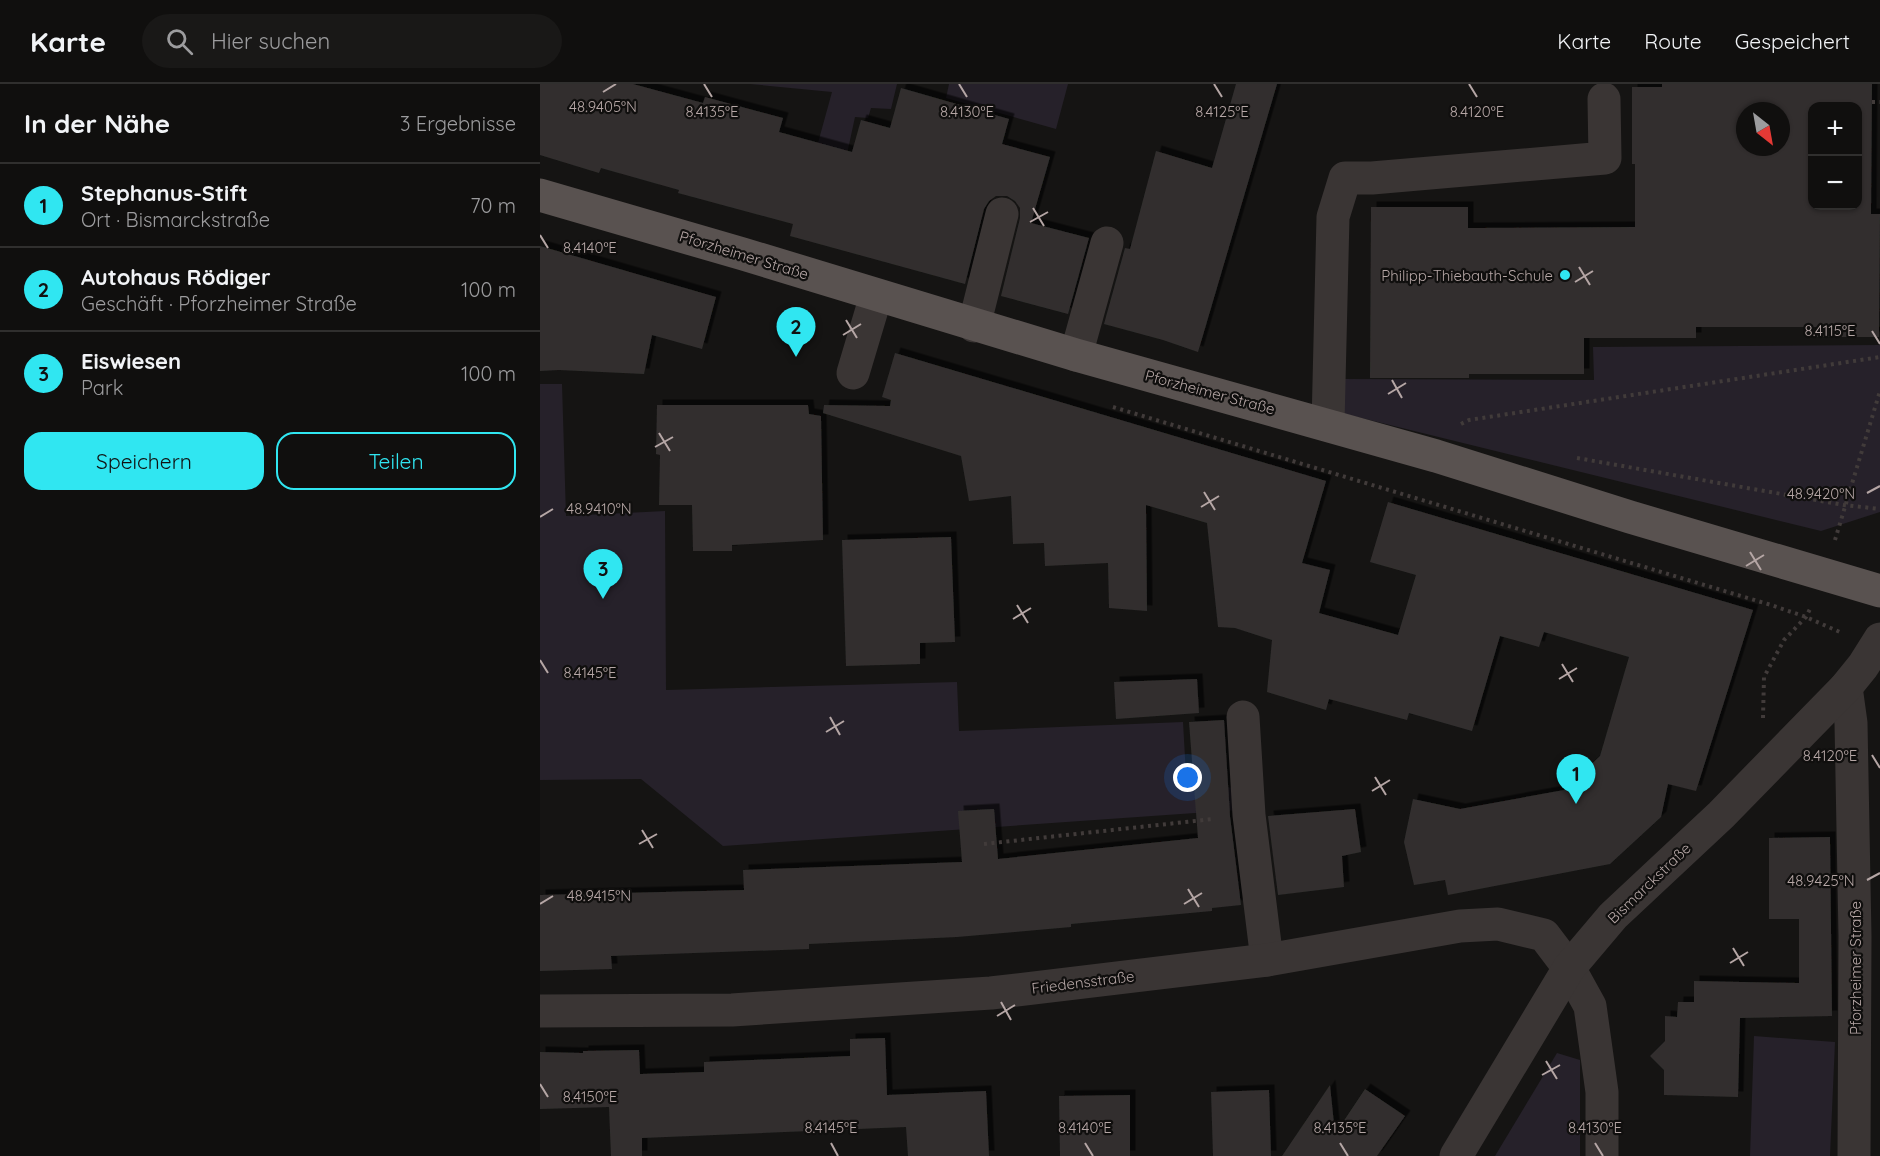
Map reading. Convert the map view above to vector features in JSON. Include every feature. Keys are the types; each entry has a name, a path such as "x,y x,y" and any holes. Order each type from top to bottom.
{"main road":[{"name":"Pforzheimer Straße","path":"540,195 743,254 1076,356 1328,424 1880,591"}],"street":[{"path":"1328,424 1333,217 1346,178 1372,178 1605,158 1604,99"},
{"path":"974,326 1002,214"},
{"path":"1076,356 1107,243"},
{"path":"853,373 876,296"},
{"name":"Bismarckstraße","path":"1456,1156 1569,968 1613,916 1721,815 1846,687 1880,639"},
{"name":"Pforzheimer Straße","path":"1846,687 1851,723 1868,936 1867,996 1855,1105 1854,1156"},
{"path":"1243,717 1249,815 1267,960"},
{"name":"Friedensstraße","path":"540,1011 732,1010 991,993 1267,960 1460,926 1498,924 1544,935 1569,968 1590,1006 1602,1092 1602,1156"}],"path":[{"path":"1872,102 1880,102"},
{"path":"1436,456 1440,435 1469,420 1880,357"},
{"path":"1844,505 1880,391"},
{"path":"1102,404 1806,617 1784,640 1764,677 1762,723"},
{"path":"984,844 1249,815"}],"shaded area":[{"path":"750,84 897,84 891,109 871,108 868,118 855,117 844,168 813,161 832,92"},
{"path":"949,84 1068,84 1056,129 946,98"},
{"path":"1880,345 1880,512 1821,531 1337,412 1340,379 1594,380 1593,347"},
{"path":"540,384 562,384 566,516 665,511 666,690 957,682 959,731 1183,722 1187,792 1235,787 1238,810 723,846 641,779 540,780"},
{"path":"1754,1036 1835,1042 1830,1156 1750,1156"},
{"path":"1557,1053 1580,1060 1580,1156 1495,1156"}],"building":[{"path":"540,84 633,84 703,103 705,97 783,118 779,132 852,152 861,120 890,128 901,88 1009,119 1002,144 1050,157 1031,223 1089,238 1068,314 1001,296 1020,218 1020,208 1007,196 996,196 984,209 965,284 790,236 793,224 678,193 679,190 601,168 599,173 540,155"},
{"path":"1236,84 1277,84 1198,352 1104,324 1125,248 1130,249 1156,151 1212,168"},
{"path":"1662,84 1872,84 1871,214 1880,214 1879,337 1817,337 1817,327 1696,327 1696,338 1584,338 1584,374 1469,374 1469,378 1370,378 1371,207 1468,207 1468,228 1635,227 1632,87 1662,87"},
{"path":"540,246 716,297 702,349 652,335 644,374 540,371"},
{"path":"895,353 1326,481 1302,563 1330,570 1319,613 1398,635 1416,575 1370,562 1388,502 1753,610 1696,791 1668,784 1661,817 1610,864 1448,895 1445,880 1414,885 1404,842 1413,799 1460,809 1564,790 1600,756 1629,657 1544,632 1539,647 1500,636 1472,731 1409,713 1407,720 1329,699 1326,710 1267,692 1272,640 1235,628 1218,627 1207,523 1146,505 1147,611 1109,608 1108,563 1045,566 1044,543 1013,544 1011,496 969,501 961,456 823,413 824,405 890,406 891,400 882,397"},
{"path":"657,405 808,405 809,414 821,416 823,540 732,545 732,551 693,551 692,505 659,505 660,455 656,454"},
{"path":"951,537 955,642 920,643 920,664 846,666 842,540"},
{"path":"1197,679 1199,713 1116,719 1114,682"},
{"path":"1224,720 1230,816 1241,905 1212,908 1212,911 1071,924 1071,927 957,937 809,944 809,949 611,956 612,969 540,971 540,895 744,890 743,870 962,862 958,811 994,809 998,859 1198,838 1189,722"},
{"path":"1355,809 1361,852 1342,856 1344,887 1278,895 1268,816"},
{"path":"1830,837 1832,1016 1740,1018 1738,1097 1664,1095 1664,1070 1650,1056 1665,1041 1665,1016 1677,1017 1678,1002 1694,1002 1694,981 1799,983 1799,919 1769,919 1769,838"},
{"path":"885,1038 887,1095 986,1091 989,1156 908,1156 906,1127 642,1138 642,1156 611,1156 609,1107 540,1109 540,1052 583,1053 583,1051 639,1050 640,1074 704,1072 704,1062 850,1056 850,1039"},
{"path":"1330,1085 1335,1134 1365,1089 1405,1116 1377,1156 1282,1156"},
{"path":"1269,1090 1271,1156 1213,1156 1211,1092"},
{"path":"1130,1095 1130,1156 1060,1156 1059,1096"}],"place":[{"name":"Philipp-Thiebauth-Schule","path":"1565,275"},
{"name":"Autohaus Rödiger","path":"796,357"},
{"name":"Eiswiesen","path":"603,599"},
{"name":"Stephanus-Stift","path":"1576,804"}]}
